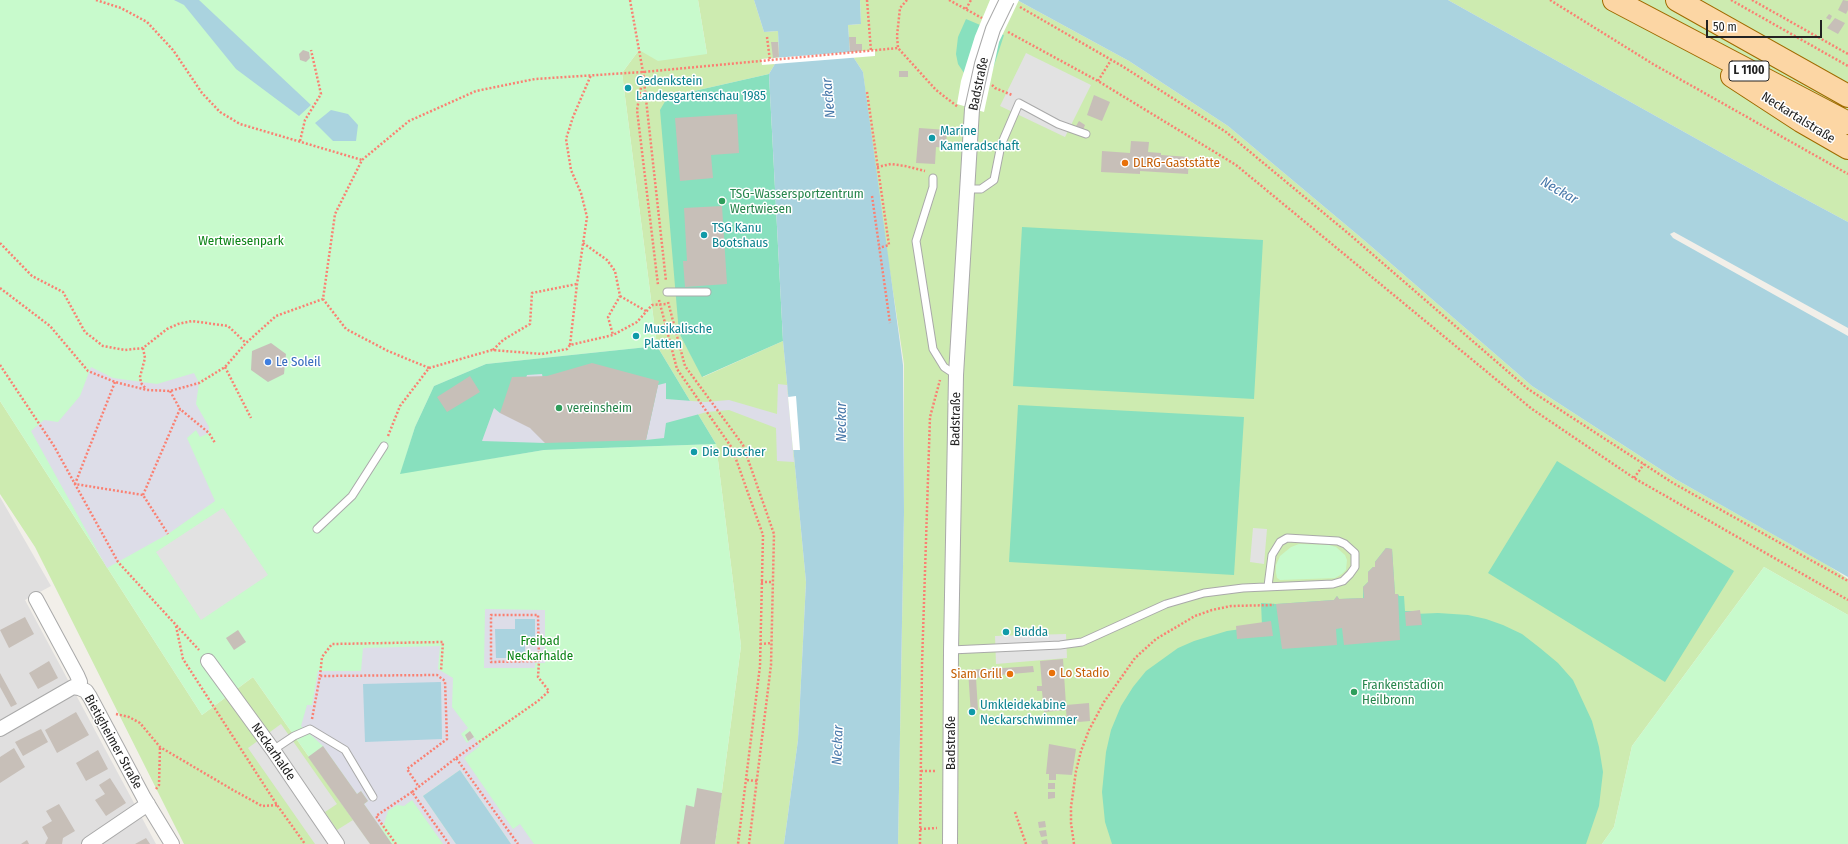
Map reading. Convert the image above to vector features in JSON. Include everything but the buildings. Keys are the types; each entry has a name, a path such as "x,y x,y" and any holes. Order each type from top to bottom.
{"main road":[{"name":"Neckartalstraße","path":"1614,0 1848,123"},
{"name":"L 1100","path":"1677,0 1848,96"},
{"name":"Neckartalstraße","path":"1650,20 1801,121 1848,148"}],"street":[{"name":"Badstraße","path":"950,844 951,650 956,375 969,189 972,109 976,87 993,29 1011,2"},
{"name":"Bietigheimer Straße","path":"36,599 77,675 80,682 79,688 86,691 146,801 172,844"},
{"name":"Neckarhalde","path":"208,661 273,750 337,844"},
{"path":"0,729 73,687 79,688"},
{"path":"90,844 146,801"}],"lane":[{"path":"969,189 981,189 994,180 1001,145 1019,103 1058,124 1086,134"},
{"path":"933,178 933,187 916,241 933,349 944,367 956,375"},
{"path":"667,292 707,292"},
{"path":"317,529 352,496 384,446"},
{"path":"951,650 1060,645 1082,642 1139,615 1187,597 1243,588 1333,584 1343,581 1355,567 1355,553 1345,544 1338,541 1287,538 1280,542 1272,556 1268,586"},
{"path":"273,750 294,736 310,729 345,750 373,797"}],"path":[{"path":"96,0 121,8 147,22 173,50 202,92 220,112 240,124 362,160"},
{"path":"630,0 643,72 668,303 685,366 743,445 774,534 771,665 749,844"},
{"path":"867,0 871,52"},
{"path":"907,0 900,8 897,36 898,48 936,90 957,106 957,114"},
{"path":"949,0 986,19"},
{"path":"966,9 971,0"},
{"path":"1550,0 1653,64 1848,174"},
{"path":"1731,0 1848,66"},
{"path":"1752,0 1848,54"},
{"path":"1011,2 1111,60 1226,132 1349,234 1528,389 1674,483 1848,581"},
{"path":"1005,30 1098,81 1236,165 1532,409 1634,478 1848,600"},
{"path":"767,37 770,61"},
{"path":"429,368 388,351 346,329 323,299 335,214 362,160 409,121 476,91 535,79 643,72 871,52 898,48"},
{"path":"300,141 305,120 321,94 310,50"},
{"path":"1098,81 1111,60"},
{"path":"643,72 637,110 658,289"},
{"path":"570,345 587,218 581,193 570,170 566,139 573,117 591,75"},
{"path":"867,92 889,245 879,248"},
{"path":"877,167 891,164 905,166 923,170 933,178"},
{"path":"872,196 890,323"},
{"path":"0,243 32,276 64,292 85,332 103,346 124,350 143,348 167,330 178,324 192,321 228,326 246,343"},
{"path":"584,243 607,260 615,271 620,296 608,317 613,335"},
{"path":"492,350 503,340 530,324 532,293 577,284"},
{"path":"0,288 50,326 88,371 115,382 146,390 170,392 199,383 225,367 246,343 276,316 323,299"},
{"path":"620,296 646,312"},
{"path":"659,297 677,369 732,448 763,535 760,666 738,844"},
{"path":"384,446 400,406 429,368 492,350 542,354 567,349 570,345 613,335 638,322 652,305 668,303"},
{"path":"143,348 145,358 140,377 146,390"},
{"path":"0,365 54,446 118,562 208,661"},
{"path":"225,367 251,418"},
{"path":"920,844 922,664 930,417 944,367"},
{"path":"75,484 115,382"},
{"path":"170,392 180,409 209,433 215,443"},
{"path":"143,495 180,409"},
{"path":"1634,478 1644,464"},
{"path":"75,484 143,495 168,534"},
{"path":"761,582 773,582"},
{"path":"1074,844 1071,823 1071,807 1076,771 1081,751 1089,730 1104,702 1135,658 1156,639 1195,616 1212,610 1231,606 1274,605"},
{"path":"396,844 376,816 412,792 456,758 549,692 538,677 539,661 538,615 490,615 491,662 539,661"},
{"path":"175,625 183,659 277,805 306,844"},
{"path":"310,729 322,657 332,644 443,642 441,671"},
{"path":"760,644 772,643"},
{"path":"320,676 437,675 445,681 447,739 407,769 418,787"},
{"path":"100,715 114,714 129,717 140,723 160,747 262,806 277,805"},
{"path":"146,801 159,785 160,747"},
{"path":"456,758 518,844"},
{"path":"747,780 757,781"},
{"path":"412,792 449,844"},
{"path":"1016,812 1026,844"}],"shaded area":[{"path":"1026,53 1091,85 1065,137 1000,106"},
{"path":"91,367 113,378 157,384 194,373 199,383 196,404 209,427 209,433 200,437 196,430 187,438 215,501 168,534 107,568 31,431 44,420 58,422 80,396"},
{"path":"542,374 545,390 545,443 482,441 494,408 500,413 516,413 527,375"},
{"path":"666,383 666,399 705,402 729,400 777,414 778,384 787,385 794,462 777,461 776,428 729,410 707,412 666,423 664,438 646,440 658,385"},
{"path":"0,497 51,586 25,600 156,844 0,844"},
{"path":"223,508 268,575 201,620 156,552"},
{"path":"1253,528 1267,529 1264,564 1250,562"},
{"path":"485,609 545,610 545,663 535,663 535,668 484,668","holes":["495,629 515,629 535,639 525,639"]},
{"path":"1066,634 1067,658 996,664 995,636"},
{"path":"440,646 438,669 453,678 452,707 468,728 461,734 467,743 474,737 480,746 464,758 513,829 520,824 534,844 511,844 460,770 423,796 456,844 443,844 412,800 404,806 397,805 388,811 384,824 380,827 364,804 368,801 361,791 357,794 323,746 301,726 307,705 312,705 318,671 361,671 363,648"},
{"path":"281,724 337,804 325,812 337,830 353,820 370,844 315,844 248,748"}],"green space":[{"name":"Wertwiesenpark","path":"0,0 698,0 707,54 658,61 639,50 622,73 657,346 486,364 434,386 415,427 401,473 544,450 716,444 741,646 715,844 370,844 253,677 202,715 0,401"},
{"path":"698,0 754,0 764,32 778,31 779,57 769,74 681,94 679,333 703,377 783,341 806,582 798,740 784,844 715,844 741,646 716,444 657,346 622,73 639,50 707,54"},
{"path":"860,0 1017,0 1129,61 1228,126 1365,241 1532,386 1677,480 1829,566 1848,579 1848,615 1764,567 1632,746 1614,827 1602,844 898,844 904,512 904,364 878,193 863,72 850,52 848,25 861,24"},
{"path":"1448,0 1848,0 1848,222 1781,186"},
{"path":"966,19 1004,35 988,84 964,73 958,64 956,54 958,37"},
{"name":"TSG-Wassersportzentrum Wertwiesen","path":"769,74 783,341 702,377 679,333 660,110 667,98"},
{"path":"1022,227 1263,240 1254,399 1013,386"},
{"name":"vereinsheim","path":"657,346 716,444 544,450 400,474 415,427 434,386 486,364"},
{"path":"0,401 202,715 253,677 370,844 184,844 35,547 0,494"},
{"path":"1018,405 1244,417 1234,575 1009,562"},
{"path":"1557,461 1734,571 1665,682 1488,573"},
{"path":"1299,544 1329,545 1336,547 1345,555 1347,560 1346,570 1335,578 1280,580 1277,578 1276,565 1280,556 1291,547"},
{"name":"Frankenstadion Heilbronn","path":"1386,548 1392,549 1395,594 1404,596 1405,611 1414,611 1414,614 1438,613 1468,615 1503,625 1522,634 1540,648 1558,663 1573,680 1592,721 1599,747 1603,772 1599,806 1586,844 1112,844 1105,822 1102,792 1106,752 1111,730 1121,706 1133,687 1146,671 1178,648 1194,641 1227,631 1262,626 1261,603 1276,604 1334,600 1337,596 1339,599 1363,598 1363,587 1368,582 1368,572 1375,567 1375,562"},
{"path":"1764,567 1848,615 1848,844 1602,844 1614,827 1632,746"}],"water":[{"path":"174,0 199,0 311,105 299,116 236,69 184,5"},
{"name":"Neckar","path":"754,0 860,0 861,24 848,25 850,52 863,72 903,365 904,512 898,844 784,844 798,740 806,582 783,341 769,74 779,57 778,31 764,32"},
{"name":"Neckar","path":"1017,0 1448,0 1848,222 1848,328 1674,232 1670,234 1673,238 1848,336 1848,577 1677,480 1532,386 1365,241 1228,126 1129,61"},
{"path":"331,110 348,114 358,125 356,141 333,141 315,123"},
{"path":"515,619 535,619 535,639 525,639 525,658 496,658 495,629 515,629"},
{"path":"441,682 442,739 365,742 363,684"},
{"path":"460,770 511,844 456,844 423,796"}],"pier":[{"path":"990,0 1019,0 999,42 984,112 957,104 961,81 975,36"},
{"path":"875,50 875,56 762,65 761,59"},
{"path":"796,396 800,450 793,450 788,397"}],"place":[{"name":"Gedenkstein Landesgartenschau 1985","path":"628,88"},
{"name":"Marine Kameradschaft","path":"932,138"},
{"name":"DLRG-Gaststätte","path":"1125,163"},
{"name":"TSG-Wassersportzentrum Wertwiesen","path":"722,201"},
{"name":"TSG Kanu Bootshaus","path":"704,235"},
{"name":"Musikalische Platten","path":"636,336"},
{"name":"Le Soleil","path":"268,362"},
{"name":"vereinsheim","path":"559,408"},
{"name":"Die Duscher","path":"694,452"},
{"name":"Budda","path":"1006,632"},
{"name":"Lo Stadio","path":"1052,673"},
{"name":"Siam Grill","path":"1010,674"},
{"name":"Frankenstadion Heilbronn","path":"1354,692"},
{"name":"Umkleidekabine Neckarschwimmer","path":"972,712"}],"park label":[{"name":"Freibad Neckarhalde","path":"540,648"}]}
